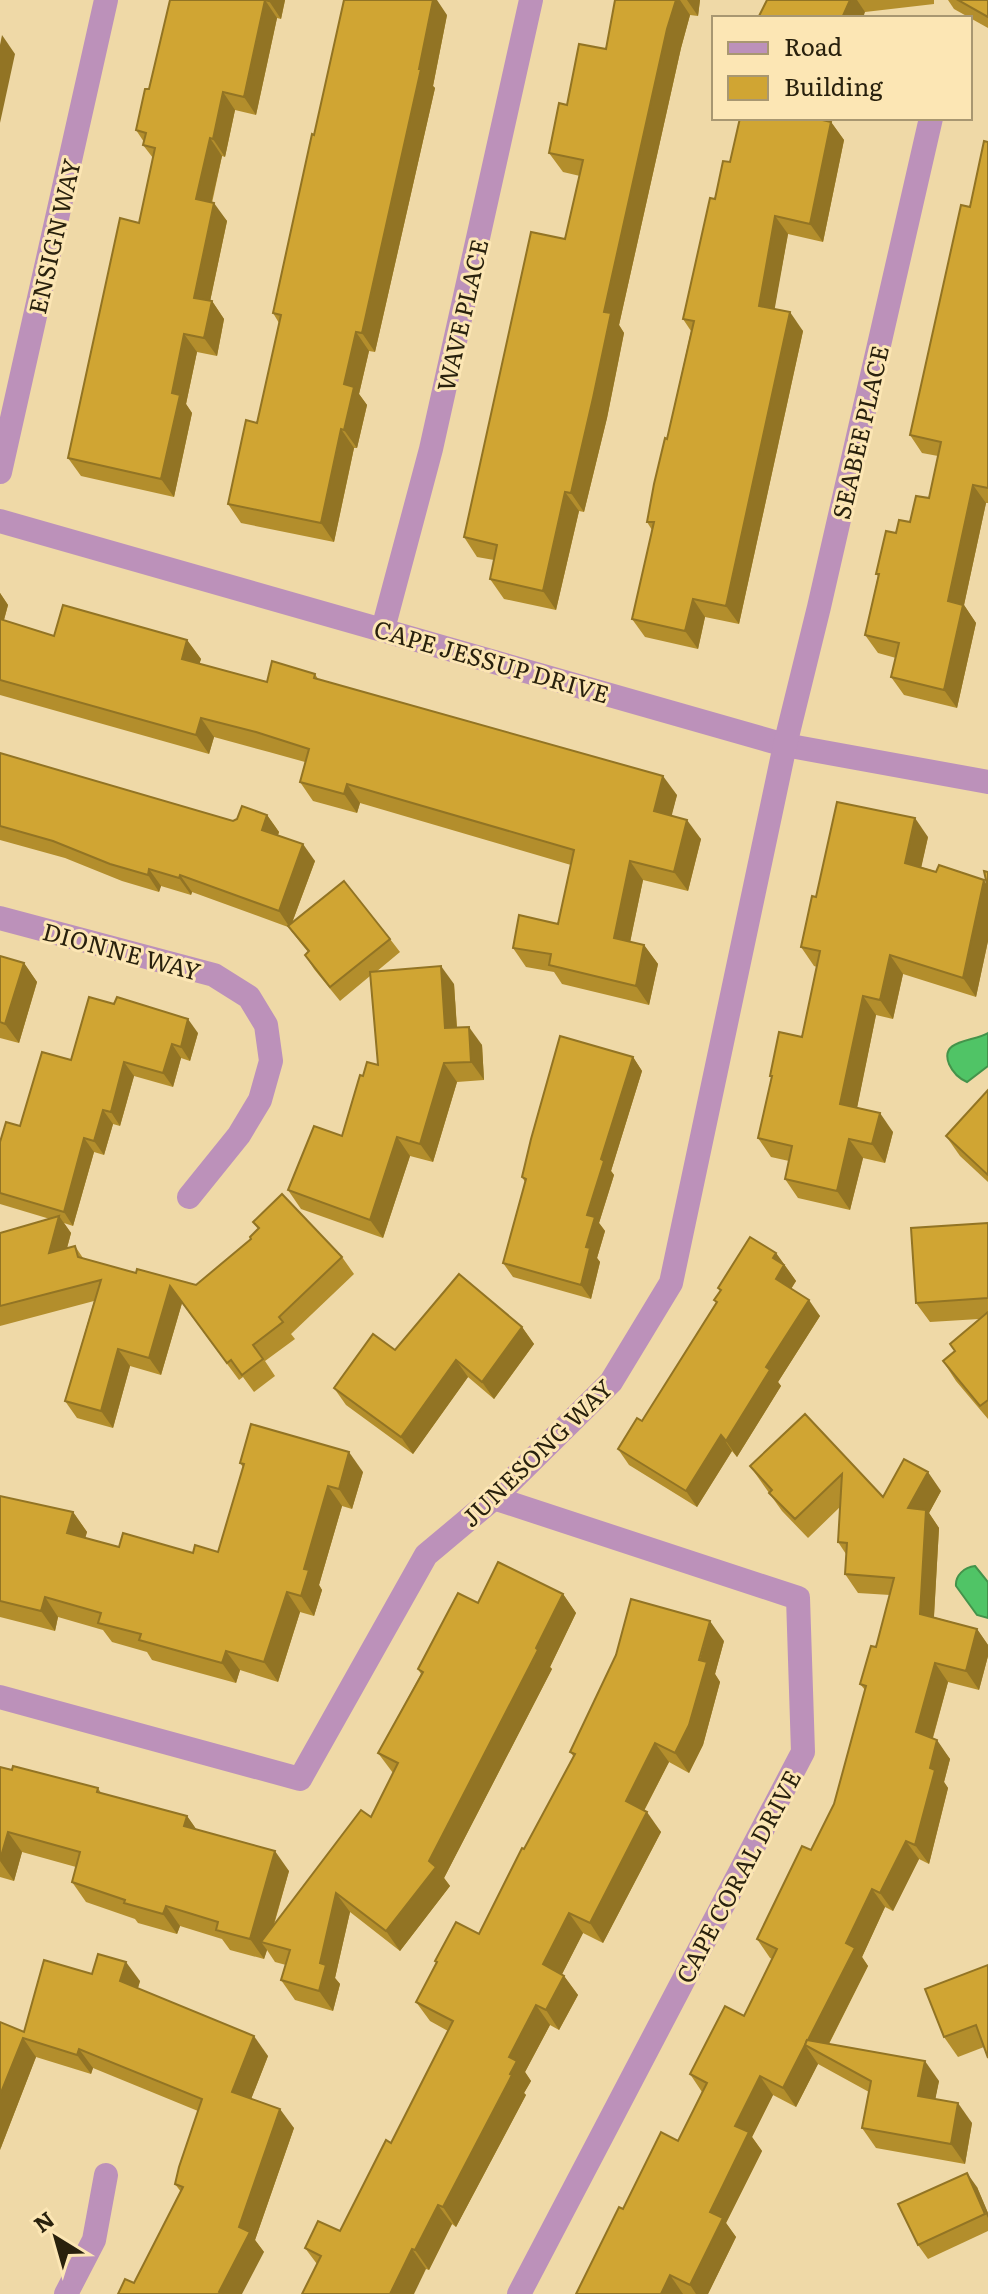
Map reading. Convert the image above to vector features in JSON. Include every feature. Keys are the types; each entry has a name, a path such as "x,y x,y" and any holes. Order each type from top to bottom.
{"street":[{"name":"ENSIGN WAY","path":"0,472 106,0"},
{"name":"WAVE PLACE","path":"383,629 431,449 531,0"},
{"name":"SEABEE PLACE","path":"785,745 931,120"},
{"name":"CAPE JESSUP DRIVE","path":"0,521 785,745 988,782"},
{"name":"JUNESONG WAY","path":"0,1697 300,1779 426,1555 494,1498 611,1382 671,1283 785,745"},
{"name":"DIONNE WAY","path":"0,918 214,975 249,997 266,1025 271,1061 260,1100 239,1135 189,1197"},
{"name":"CAPE CORAL DRIVE","path":"494,1498 798,1598 803,1752 519,2294"},
{"path":"66,2294 94,2240 106,2175"}],"shaded area":[{"path":"988,1033 988,1066 967,1082 961,1079 951,1067 947,1056 949,1050 960,1042"},
{"path":"975,1566 988,1582 988,1618 977,1615 956,1586 961,1573"}],"building":[{"path":"170,0 265,0 244,97 223,92 196,199 214,203 194,298 212,301 204,338 184,334 172,393 180,395 161,479 68,458 120,218 139,223 155,148 143,145 146,133 136,130"},
{"path":"344,0 433,0 421,69 362,333 356,332 344,384 354,387 344,430 341,429 321,523 228,504 246,420 257,423 281,315 273,313"},
{"path":"615,0 676,0 604,312 611,313 593,398 571,493 565,492 543,591 490,579 497,545 464,537 531,232 565,239 583,160 549,153 559,103 567,105 579,44 606,49"},
{"path":"767,0 850,0 843,16 759,16"},
{"path":"958,0 988,0 988,17"},
{"path":"740,120 831,122 810,224 775,216 759,306 790,312 726,606 693,599 685,631 632,619 654,522 647,522 654,484 694,321 683,319 710,198 715,199 723,161 730,162"},
{"path":"984,141 988,142 988,488 973,485 948,601 963,605 944,690 891,677 899,643 865,635 886,531 896,533 899,520 910,522 916,496 929,498 941,442 910,435 961,205 970,207"},
{"path":"63,605 187,640 182,659 267,682 272,661 315,674 314,678 663,776 654,811 687,820 674,872 630,861 614,938 644,945 636,986 549,965 551,954 513,948 519,915 558,924 574,850 347,784 344,794 300,782 309,749 256,732 201,718 196,735 0,680 0,619 54,636"},
{"path":"0,753 233,821 237,819 242,806 267,815 262,830 303,844 279,911 180,875 179,878 149,869 148,875 110,864 53,841 0,826"},
{"path":"837,802 915,818 905,863 936,872 939,865 984,880 963,978 890,955 880,1000 863,996 840,1104 880,1113 872,1144 849,1139 837,1191 785,1179 792,1146 758,1138 779,1032 802,1037 820,951 801,947 812,896 816,897"},
{"path":"344,881 390,939 330,987 305,955 309,951 288,926"},
{"path":"0,956 24,963 5,1024 0,1022"},
{"path":"441,966 445,1028 469,1027 471,1062 444,1063 420,1144 397,1137 370,1220 288,1190 314,1126 342,1136 360,1075 363,1076 367,1062 378,1065 370,972"},
{"path":"89,997 114,1004 117,997 188,1019 181,1047 172,1044 163,1073 124,1062 111,1112 103,1110 94,1141 84,1138 64,1212 0,1193 0,1142 6,1122 20,1126 42,1052 71,1060"},
{"path":"560,1036 633,1057 587,1215 595,1217 586,1247 590,1248 581,1285 503,1263 526,1179 522,1177 531,1139"},
{"path":"988,1090 988,1175 946,1136"},
{"path":"282,1194 342,1257 279,1317 283,1322 253,1345 263,1359 242,1375 231,1360 227,1363 170,1286 149,1358 118,1349 101,1411 65,1401 101,1280 0,1306 0,1233 59,1216 49,1253 75,1246 78,1257 196,1285 251,1239 259,1228 253,1222"},
{"path":"988,1223 988,1298 916,1303 911,1228"},
{"path":"750,1237 776,1253 773,1258 784,1265 776,1279 809,1300 766,1367 770,1370 726,1441 721,1435 686,1491 618,1449 637,1418 642,1421 717,1302 714,1300 721,1290 718,1288"},
{"path":"459,1274 522,1327 482,1382 456,1360 401,1437 334,1388 373,1334 395,1350"},
{"path":"988,1312 988,1400 980,1406 943,1361 955,1351 950,1344"},
{"path":"805,1414 883,1497 904,1459 928,1472 908,1508 926,1510 920,1614 977,1629 966,1671 935,1663 916,1732 937,1740 930,1768 935,1770 915,1845 906,1841 880,1893 872,1889 846,1943 855,1948 783,2088 760,2076 735,2126 749,2132 710,2212 723,2218 690,2285 670,2275 661,2294 576,2294 661,2132 678,2141 707,2083 690,2074 725,2006 744,2016 777,1949 757,1939 802,1846 811,1850 834,1804 866,1686 860,1684 871,1646 876,1647 894,1578 845,1574 847,1543 838,1542 842,1474 795,1519 769,1493 772,1490 750,1466"},
{"path":"251,1424 349,1452 339,1489 328,1486 304,1569 309,1570 301,1596 287,1592 264,1662 226,1651 222,1663 139,1640 141,1634 98,1623 101,1613 45,1597 41,1611 0,1601 0,1496 73,1512 67,1533 119,1547 123,1533 193,1553 195,1545 218,1552 244,1464 240,1463"},
{"path":"498,1562 563,1594 536,1648 538,1650 429,1861 436,1867 386,1931 336,1893 320,1963 326,1965 319,1991 281,1980 290,1950 261,1942 361,1810 371,1817 398,1763 378,1753 423,1672 418,1669 458,1593 478,1603"},
{"path":"631,1599 710,1621 699,1660 707,1662 689,1725 675,1753 655,1743 626,1801 647,1812 590,1923 569,1913 543,1964 564,1976 546,2010 536,2005 509,2057 517,2061 512,2075 443,2207 438,2205 390,2294 302,2294 321,2256 305,2248 318,2221 340,2231 386,2140 391,2143 453,2021 416,2002 435,1961 456,1922 479,1934 522,1848 575,1754 570,1752 616,1655"},
{"path":"13,1766 187,1816 184,1826 275,1851 250,1939 216,1930 218,1922 166,1906 163,1914 124,1903 125,1900 72,1882 80,1852 8,1832 0,1860 0,1767 12,1770"},
{"path":"98,1954 126,1962 120,1981 254,2036 232,2092 280,2109 239,2227 250,2232 219,2292 222,2294 118,2294 125,2279 134,2283 183,2187 175,2184 202,2099 79,2049 77,2055 23,2038 0,2095 0,2022 24,2032 44,1960 92,1974"},
{"path":"988,1965 988,2058 976,2025 944,2037 925,1989"},
{"path":"807,2040 925,2061 918,2096 958,2103 951,2144 862,2128 871,2081 805,2045"},
{"path":"967,2173 985,2214 918,2245 898,2204"}]}
